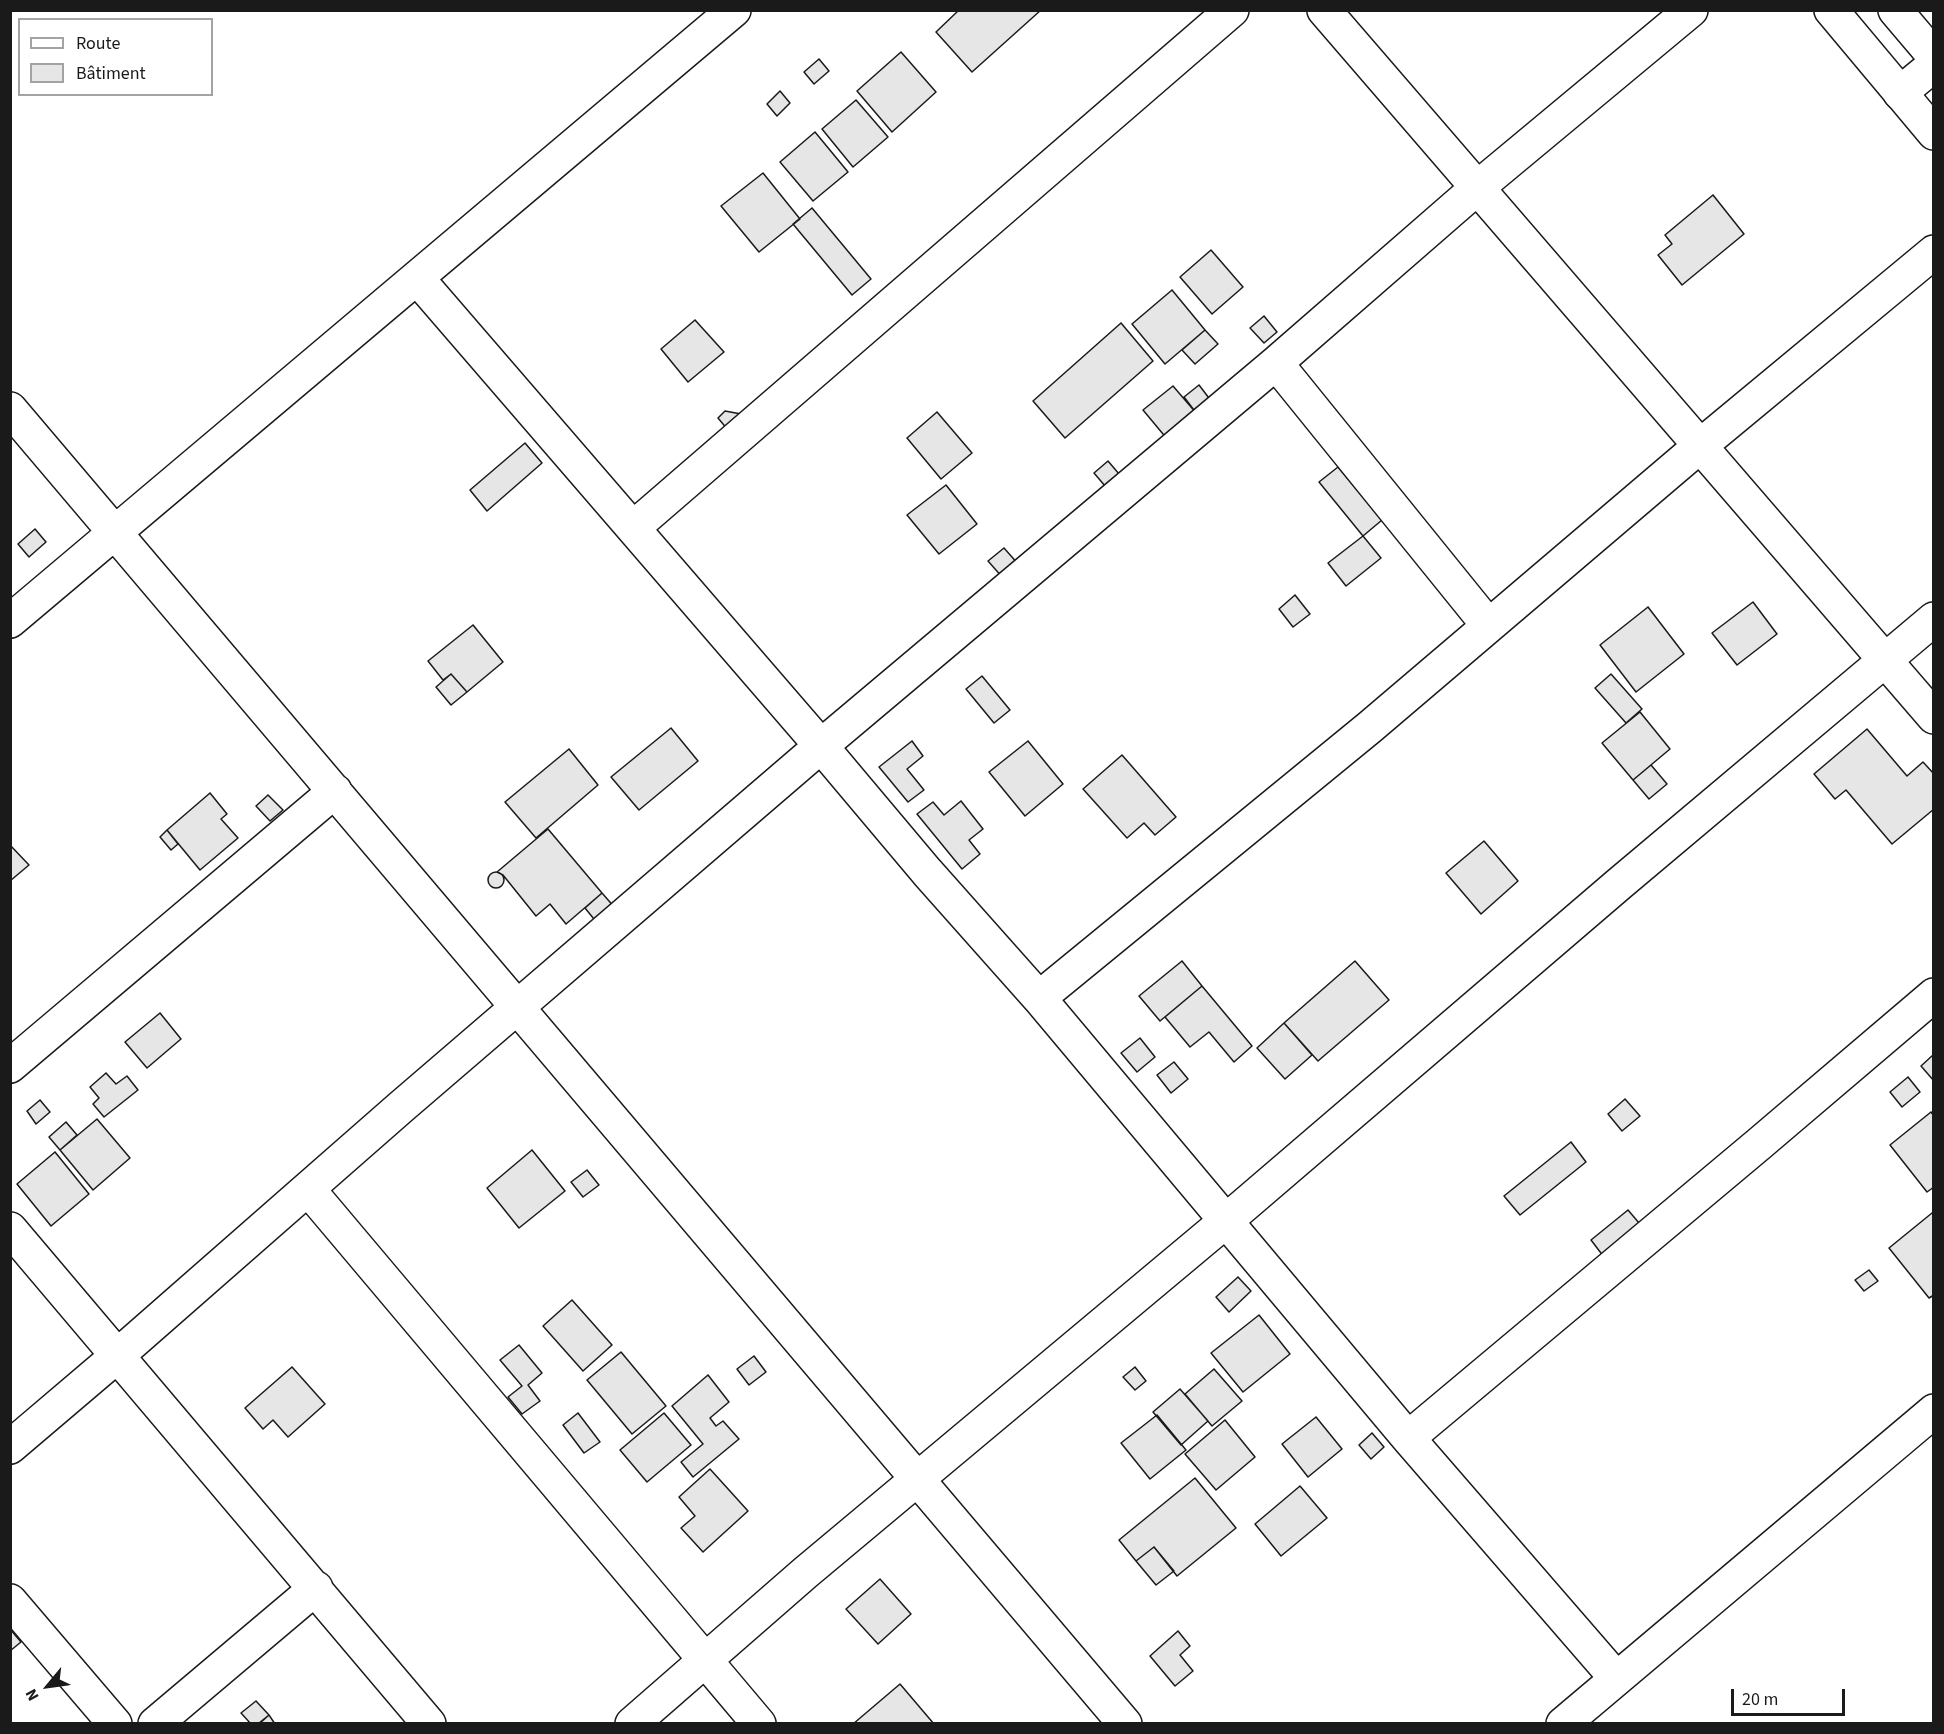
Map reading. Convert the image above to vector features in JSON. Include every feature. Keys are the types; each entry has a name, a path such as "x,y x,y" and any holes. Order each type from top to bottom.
{"street":[{"path":"10,621 734,10"},
{"path":"633,528 1232,10"},
{"path":"1324,10 1934,717"},
{"path":"10,1447 821,746 1276,363 1477,188 1692,10"},
{"path":"1831,10 1934,133"},
{"path":"1895,10 1934,56"},
{"path":"1900,93 1934,65"},
{"path":"1039,998 1370,727 1700,446 1934,252"},
{"path":"417,278 927,872 1039,998 1408,1438 1616,1678"},
{"path":"1276,363 1488,625"},
{"path":"10,409 1125,1724"},
{"path":"632,1724 705,1659 1934,620"},
{"path":"10,1066 335,791"},
{"path":"1408,1438 1934,994"},
{"path":"308,1189 759,1724"},
{"path":"10,1229 429,1724"},
{"path":"1563,1724 1934,1411"},
{"path":"155,1724 316,1588"},
{"path":"10,1601 115,1724"}],"building":[{"path":"959,10 1041,10 972,72 936,32"},
{"path":"901,52 936,92 892,132 857,91"},
{"path":"819,59 829,71 814,84 804,72"},
{"path":"780,91 790,103 777,116 767,104"},
{"path":"856,100 888,137 853,167 822,129"},
{"path":"815,132 848,172 813,201 780,162"},
{"path":"763,173 800,219 759,252 721,206"},
{"path":"1713,195 1744,234 1682,285 1658,255 1672,244 1665,235"},
{"path":"812,208 871,279 852,295 793,224"},
{"path":"1211,250 1243,287 1212,314 1180,277"},
{"path":"1172,290 1205,330 1165,364 1132,324"},
{"path":"1264,316 1277,332 1264,343 1250,328"},
{"path":"695,320 724,352 688,382 661,349"},
{"path":"1121,323 1153,361 1065,438 1033,401"},
{"path":"1205,330 1218,344 1195,364 1182,350"},
{"path":"1199,385 1212,402 1197,414 1184,397"},
{"path":"1173,386 1197,414 1168,440 1143,410"},
{"path":"725,411 741,414 733,436 718,418"},
{"path":"937,412 972,453 941,479 907,438"},
{"path":"525,443 542,463 487,511 470,490"},
{"path":"1108,461 1125,481 1111,493 1094,473"},
{"path":"1338,467 1382,520 1363,536 1319,482"},
{"path":"946,485 977,524 939,554 907,515"},
{"path":"35,529 46,542 29,557 18,544"},
{"path":"1363,536 1381,558 1346,586 1328,563"},
{"path":"1004,548 1019,565 1003,578 988,561"},
{"path":"1295,595 1310,614 1293,627 1279,609"},
{"path":"1753,602 1777,634 1737,665 1712,633"},
{"path":"1648,607 1684,654 1636,692 1600,645"},
{"path":"473,625 503,662 467,692 451,674 443,680 428,661"},
{"path":"451,674 467,692 451,705 436,687"},
{"path":"1611,674 1642,709 1626,723 1595,688"},
{"path":"982,676 1010,710 994,723 966,689"},
{"path":"1640,712 1670,749 1633,780 1602,743"},
{"path":"671,728 698,761 639,810 611,777"},
{"path":"1867,729 1907,776 1923,762 1934,774 1934,809 1892,844 1846,790 1835,799 1814,774"},
{"path":"912,741 923,756 907,769 924,790 908,802 879,767"},
{"path":"1028,741 1063,784 1025,816 989,772"},
{"path":"569,749 598,785 536,838 505,802"},
{"path":"1122,755 1176,817 1155,835 1144,823 1127,838 1083,789"},
{"path":"1651,765 1667,784 1649,799 1633,780"},
{"path":"210,793 227,814 221,819 238,838 200,870 167,830"},
{"path":"268,795 283,810 270,821 256,806"},
{"path":"961,801 983,829 969,840 980,854 962,869 917,814 933,802 944,815"},
{"path":"548,829 602,893 566,924 550,904 536,916 503,875 497,872"},
{"path":"167,830 178,844 171,850 160,837"},
{"path":"1484,841 1518,881 1481,914 1446,873"},
{"path":"10,845 29,865 10,881"},
{"path":"496,872 502,874 504,880 502,886 496,888 490,886 488,880 490,874"},
{"path":"602,893 616,909 598,924 585,908"},
{"path":"1182,961 1202,986 1160,1021 1139,996"},
{"path":"1355,961 1389,1000 1318,1061 1284,1023"},
{"path":"1202,986 1252,1046 1234,1062 1209,1032 1190,1047 1165,1017"},
{"path":"160,1013 181,1039 147,1068 125,1042"},
{"path":"1284,1023 1312,1055 1285,1079 1257,1048"},
{"path":"1140,1038 1155,1057 1137,1072 1121,1053"},
{"path":"1934,1055 1934,1081 1921,1066"},
{"path":"1174,1062 1188,1079 1171,1093 1157,1075"},
{"path":"106,1073 116,1084 127,1076 138,1090 104,1117 93,1104 99,1098 90,1087"},
{"path":"1908,1077 1920,1092 1902,1107 1890,1092"},
{"path":"1625,1099 1640,1116 1622,1131 1608,1114"},
{"path":"40,1100 50,1112 36,1124 27,1111"},
{"path":"1931,1112 1934,1116 1934,1187 1927,1192 1890,1145"},
{"path":"97,1119 130,1158 93,1190 60,1150"},
{"path":"66,1122 77,1135 60,1150 49,1137"},
{"path":"1571,1142 1586,1162 1520,1215 1504,1196"},
{"path":"532,1150 565,1191 519,1228 487,1188"},
{"path":"55,1152 89,1194 51,1226 17,1184"},
{"path":"587,1170 599,1185 583,1197 571,1182"},
{"path":"1628,1210 1645,1230 1607,1261 1591,1240"},
{"path":"1932,1213 1934,1215 1934,1295 1929,1298 1889,1248"},
{"path":"1869,1270 1878,1281 1864,1291 1855,1280"},
{"path":"1238,1277 1251,1291 1229,1312 1216,1297"},
{"path":"572,1300 612,1345 583,1371 543,1326"},
{"path":"1259,1315 1290,1354 1243,1392 1211,1353"},
{"path":"519,1345 542,1373 528,1385 540,1401 522,1414 508,1397 522,1386 500,1360"},
{"path":"621,1352 666,1406 632,1434 587,1380"},
{"path":"754,1356 766,1372 749,1385 737,1369"},
{"path":"292,1367 325,1404 288,1437 273,1420 263,1429 245,1408"},
{"path":"1135,1367 1146,1381 1135,1390 1123,1377"},
{"path":"1214,1369 1242,1401 1212,1426 1185,1394"},
{"path":"708,1375 729,1402 710,1418 716,1426 723,1421 739,1439 693,1477 681,1462 703,1444 672,1406"},
{"path":"1180,1389 1208,1421 1181,1445 1153,1412"},
{"path":"578,1413 600,1442 584,1453 563,1425"},
{"path":"664,1413 691,1445 647,1482 620,1450"},
{"path":"1157,1415 1186,1450 1150,1479 1121,1443"},
{"path":"1316,1417 1342,1449 1308,1477 1282,1444"},
{"path":"1225,1420 1255,1457 1216,1490 1185,1454"},
{"path":"1372,1433 1384,1447 1371,1459 1359,1445"},
{"path":"710,1469 748,1511 703,1552 681,1528 695,1516 679,1497"},
{"path":"1195,1478 1236,1528 1177,1576 1154,1547 1136,1561 1119,1540"},
{"path":"1300,1486 1327,1518 1281,1556 1255,1524"},
{"path":"1154,1547 1174,1571 1156,1585 1136,1561"},
{"path":"880,1579 911,1614 878,1644 846,1609"},
{"path":"10,1629 21,1642 10,1651"},
{"path":"1178,1631 1190,1646 1180,1655 1193,1671 1175,1686 1150,1656"},
{"path":"900,1684 934,1724 853,1724"},
{"path":"256,1701 269,1715 259,1724 251,1724 241,1713"},
{"path":"269,1715 275,1724 259,1723"}]}
